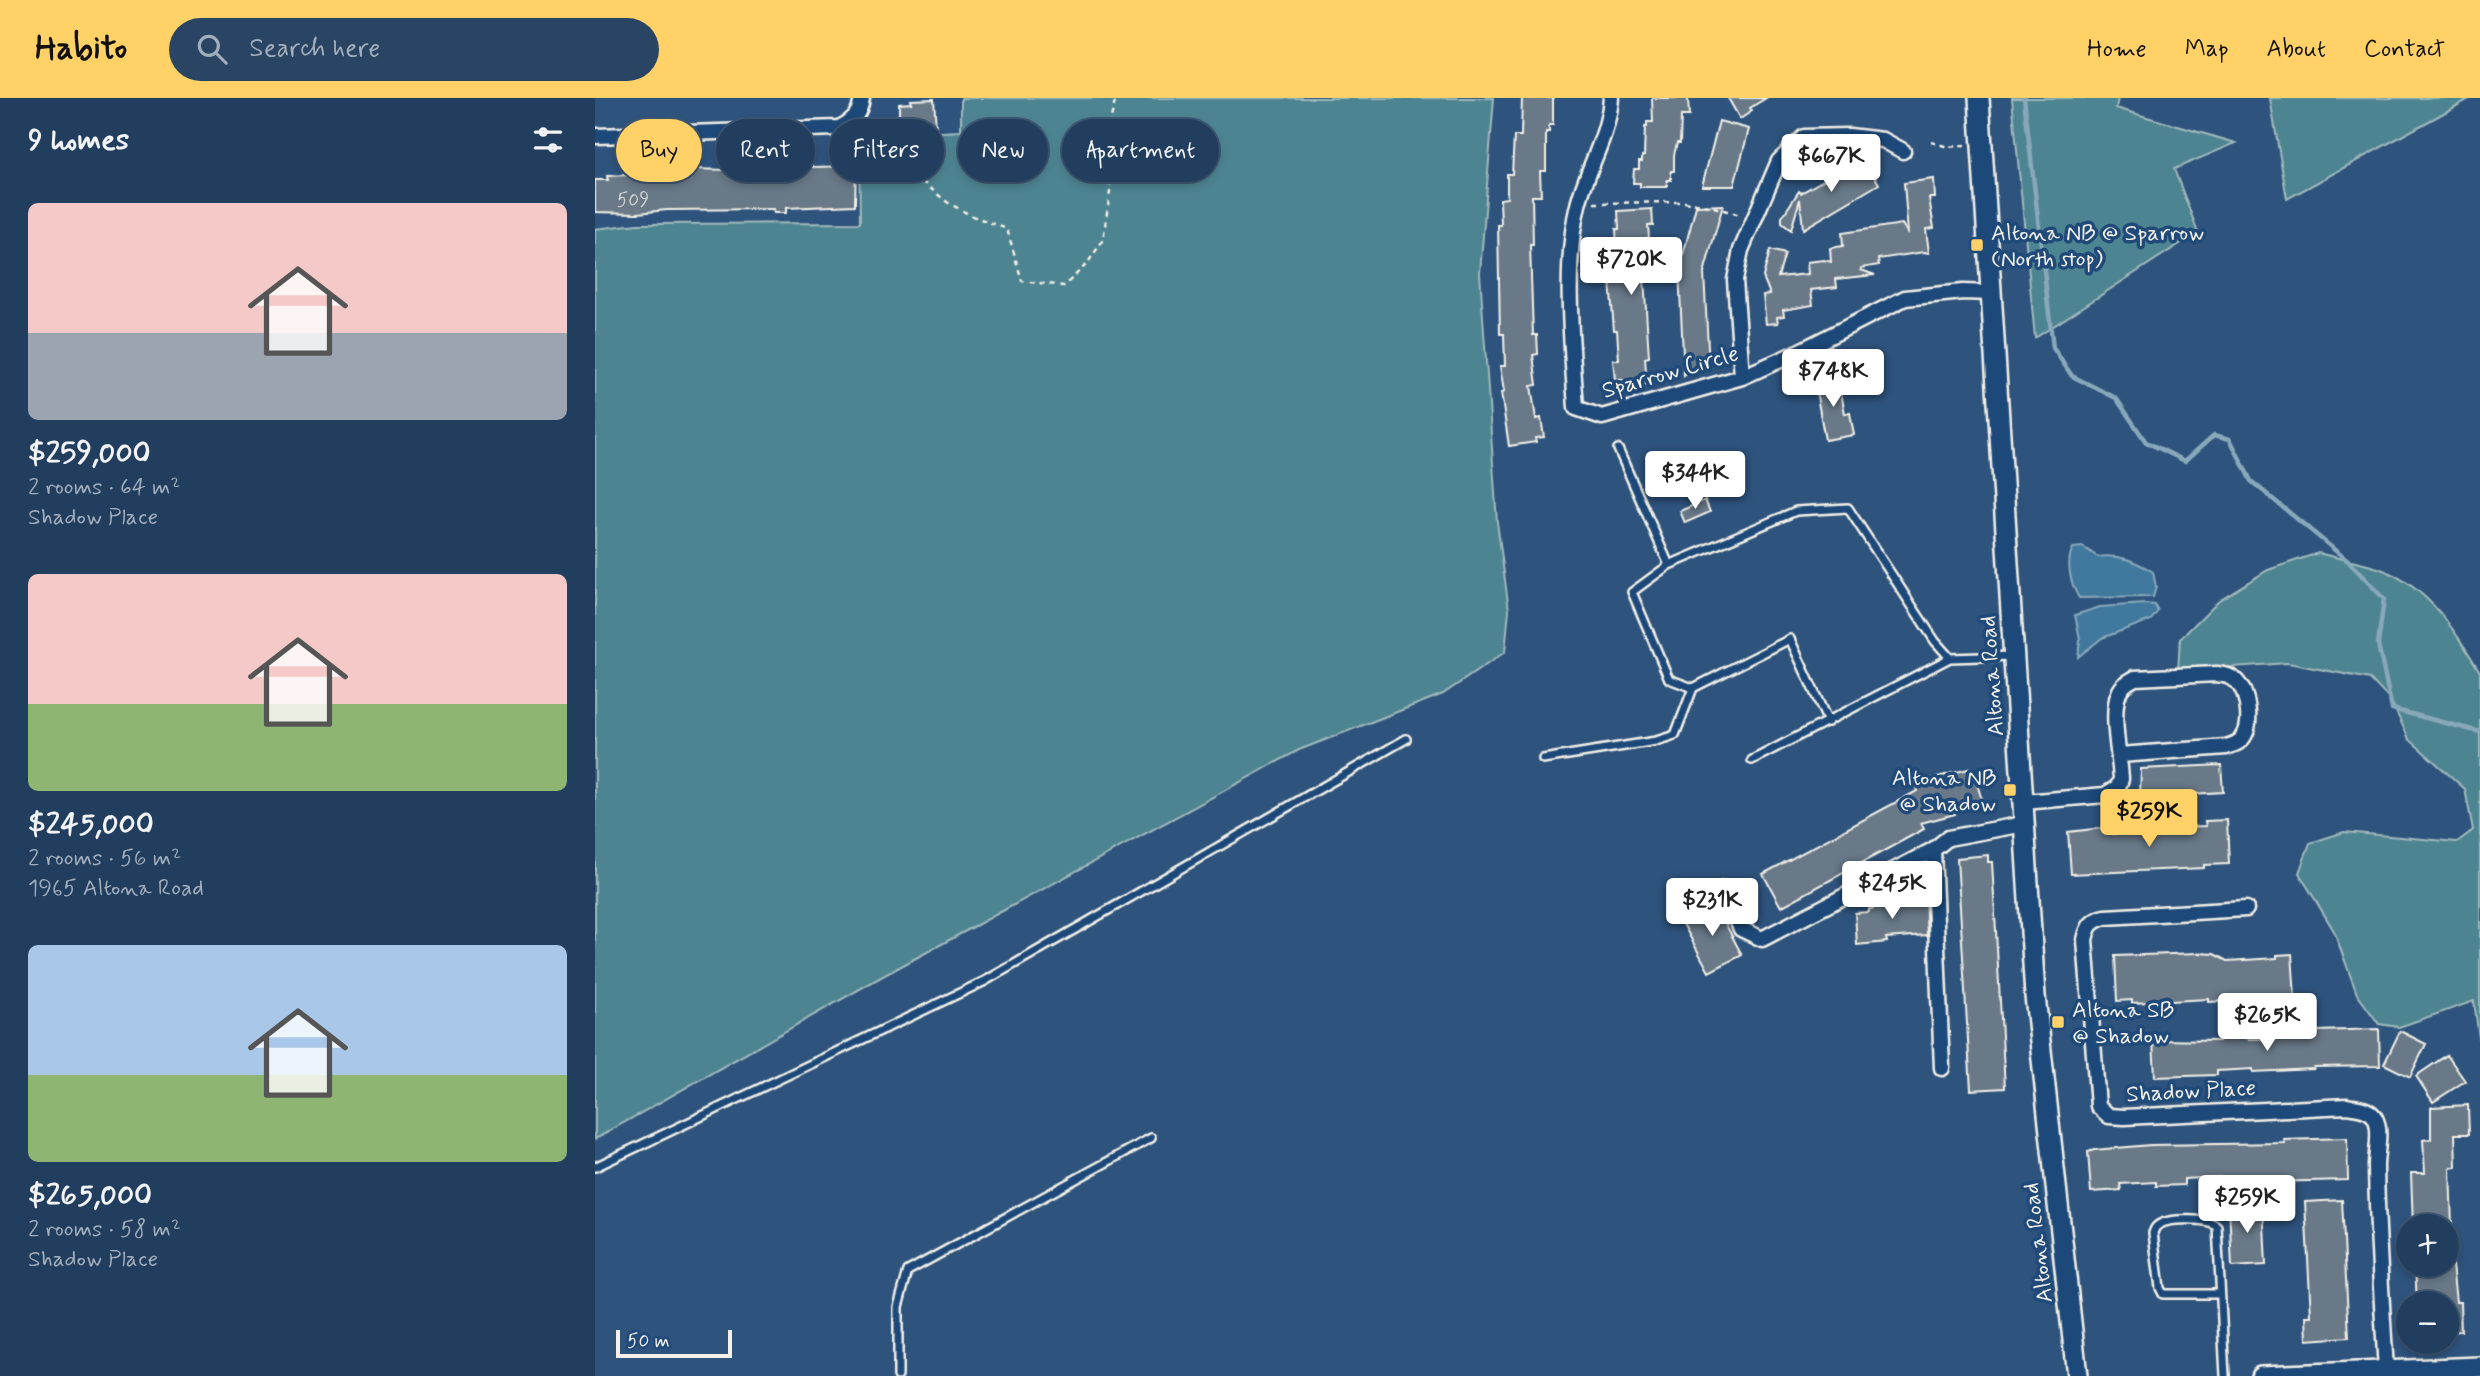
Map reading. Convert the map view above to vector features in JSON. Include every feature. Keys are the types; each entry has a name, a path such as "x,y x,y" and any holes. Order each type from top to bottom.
{"main road":[{"name":"Altona Road","path":"1979,98 2035,996 2077,1376"},
{"path":"2261,1376 2480,1367"}],"street":[{"path":"853,119 861,107 862,98"},
{"name":"Sparrow Circle","path":"1611,98 1604,138 1578,204 1573,236 1571,276 1576,408 1602,417 1742,377 1905,298 1963,292 1991,293"},
{"path":"595,136 829,128"},
{"path":"1742,377 1735,280 1741,250 1779,161 1804,137 1849,136 1883,140 1903,151"},
{"path":"2023,802 2105,795 2113,791 2121,779 2116,706 2125,683 2135,678 2217,674 2228,676 2238,683 2245,698 2248,720 2246,734 2238,743 2226,747 2120,755"},
{"path":"1724,889 1741,929 1762,939 1933,850 1948,838 2024,824"},
{"path":"1933,850 1942,1068"},
{"name":"Shadow Place","path":"2246,909 2105,917 2094,920 2088,928 2085,940 2098,1106 2109,1116 2124,1117 2347,1106 2365,1109 2375,1118 2378,1131 2377,1206 2386,1371"}],"lane":[{"path":"1618,449 1669,565"},
{"path":"1693,688 1669,679 1632,592 1669,565 1796,511 1848,508 1935,641 1950,658"},
{"path":"1543,759 1656,741 1675,735 1693,688 1790,639 1828,722"},
{"path":"1752,761 1950,658 2014,656"},
{"path":"595,1167 985,981 1406,739"},
{"path":"898,1376 898,1307 908,1271 1151,1138"},
{"path":"2220,1294 2163,1294 2153,1233 2156,1226 2164,1222 2205,1220 2217,1226 2225,1376"}],"path":[{"path":"922,182 947,202 970,215 1007,229 1022,281 1064,286 1087,264 1103,240 1110,192 1106,137 1116,98"},
{"path":"1931,142 1948,146 1983,143"},
{"path":"1578,204 1685,202 1714,207 1753,220"}],"green space":[{"path":"961,98 1494,98 1480,273 1497,522 1509,610 1505,652 1443,694 1299,750 881,977 595,1139 595,229 637,224 860,223 859,182 944,182 944,132 958,131 958,182 1048,182 1048,119 961,119"},
{"path":"2012,98 2118,98 2116,108 2236,143 2174,169 2198,232 2035,338"},
{"path":"2270,98 2471,98 2287,199"},
{"path":"2318,553 2381,569 2413,587 2439,612 2480,672 2480,1045 2474,1001 2399,1027 2379,1024 2357,994 2334,931 2299,873 2310,843 2344,832 2457,842 2473,830 2465,789 2409,739 2391,701 2370,679 2288,663 2178,671 2180,639 2219,600 2268,570"}],"water":[{"path":"2083,547 2098,557 2127,559 2153,572 2156,587 2153,597 2079,598 2071,580 2069,560 2073,548"},
{"path":"2155,605 2158,611 2151,620 2102,638 2078,657 2080,639 2075,615 2100,607"}],"building":[{"path":"1522,98 1553,98 1553,125 1549,125 1549,132 1546,132 1546,171 1540,171 1541,196 1532,196 1533,245 1530,245 1533,335 1537,335 1538,354 1533,355 1537,385 1531,386 1536,419 1541,418 1544,437 1535,438 1536,442 1509,446 1501,393 1504,392 1500,366 1505,366 1504,334 1500,334 1498,225 1501,225 1500,199 1507,198 1507,174 1512,174 1514,136 1521,136"},
{"path":"1652,98 1688,98 1689,116 1681,116 1680,143 1677,143 1674,171 1671,171 1671,180 1667,180 1667,187 1640,187 1640,183 1633,183 1634,169 1639,169 1639,161 1642,161 1644,156 1645,127 1647,122 1653,122"},
{"path":"1728,98 1766,98 1750,108 1752,111 1740,119"},
{"path":"934,99 935,119 899,119 899,104 911,103 910,100"},
{"path":"1719,121 1749,129 1734,186 1702,186"},
{"path":"1863,157 1879,184 1803,229 1800,199 1791,230 1782,223 1782,217 1799,191 1801,193"},
{"path":"815,167 829,167 829,182 856,182 855,205 786,208 786,213 774,213 773,209 595,212 595,180 608,180 607,176 616,176 616,182 702,182 702,169 716,170 716,182 815,182"},
{"path":"1934,179 1935,198 1929,198 1934,228 1926,229 1929,253 1878,259 1879,265 1861,268 1875,275 1836,279 1837,287 1811,290 1813,305 1783,310 1784,316 1777,317 1778,323 1766,324 1763,295 1770,294 1763,277 1770,250 1785,254 1778,277 1808,274 1807,262 1831,262 1830,248 1843,246 1842,233 1902,224 1908,234 1904,183"},
{"path":"1723,205 1704,273 1709,366 1695,367 1684,376 1679,270 1696,206"},
{"path":"1652,209 1653,225 1648,225 1649,238 1646,238 1647,251 1644,251 1643,262 1649,357 1645,358 1647,385 1623,386 1623,380 1615,380 1613,360 1619,360 1610,281 1616,280 1614,250 1617,250 1618,211"},
{"path":"1838,375 1845,414 1850,413 1854,435 1825,440 1814,380"},
{"path":"1705,500 1710,512 1685,523 1680,511"},
{"path":"2221,765 2223,792 2140,797 2141,769"},
{"path":"1972,768 1983,803 1921,823 1924,829 1781,907 1763,874 1917,791 1915,783"},
{"path":"2227,820 2229,864 2204,865 2204,868 2071,874 2068,832 2111,827 2112,834 2142,833 2141,826 2206,826 2205,821"},
{"path":"1988,855 1988,862 1992,862 2005,1088 1971,1090 1957,858"},
{"path":"1925,897 1927,935 1886,938 1887,942 1857,945 1855,913 1869,912 1873,906 1883,906 1883,900"},
{"path":"1715,904 1742,955 1709,972 1682,922"},
{"path":"2214,954 2227,961 2277,958 2277,955 2292,954 2295,997 2209,1002 2209,999 2132,1003 2132,1000 2117,1001 2115,956"},
{"path":"2379,1029 2380,1066 2314,1067 2253,1072 2253,1069 2217,1071 2217,1075 2155,1077 2153,1040 2219,1041 2218,1036 2247,1034 2248,1039 2317,1038 2317,1031"},
{"path":"2400,1031 2426,1044 2410,1077 2384,1064"},
{"path":"2447,1055 2465,1081 2433,1102 2416,1076"},
{"path":"2468,1105 2469,1134 2455,1134 2456,1167 2450,1168 2452,1214 2413,1214 2411,1173 2425,1173 2423,1140 2431,1139 2431,1107"},
{"path":"2347,1138 2348,1180 2221,1183 2221,1177 2184,1179 2184,1185 2156,1186 2156,1182 2120,1184 2121,1190 2091,1192 2088,1152 2094,1150 2150,1145 2285,1143 2284,1140"},
{"path":"2342,1200 2349,1337 2307,1340 2306,1316 2311,1316 2305,1202"},
{"path":"2263,1204 2266,1265 2232,1267 2229,1206"},
{"path":"2416,1277 2453,1277 2455,1291 2416,1291"},
{"path":"2459,1302 2460,1302 2459,1331"}],"waterway":[{"path":"2024,98 2053,348 2072,376 2116,398 2146,442 2185,461 2214,435 2230,439 2251,481 2348,561 2384,599 2378,644 2392,709 2480,732"}],"place":[{"name":"Altona NB @ Sparrow (North stop)","path":"1977,245"},
{"name":"Altona NB @ Shadow","path":"2010,790"},
{"name":"Altona SB @ Shadow","path":"2058,1022"}]}
